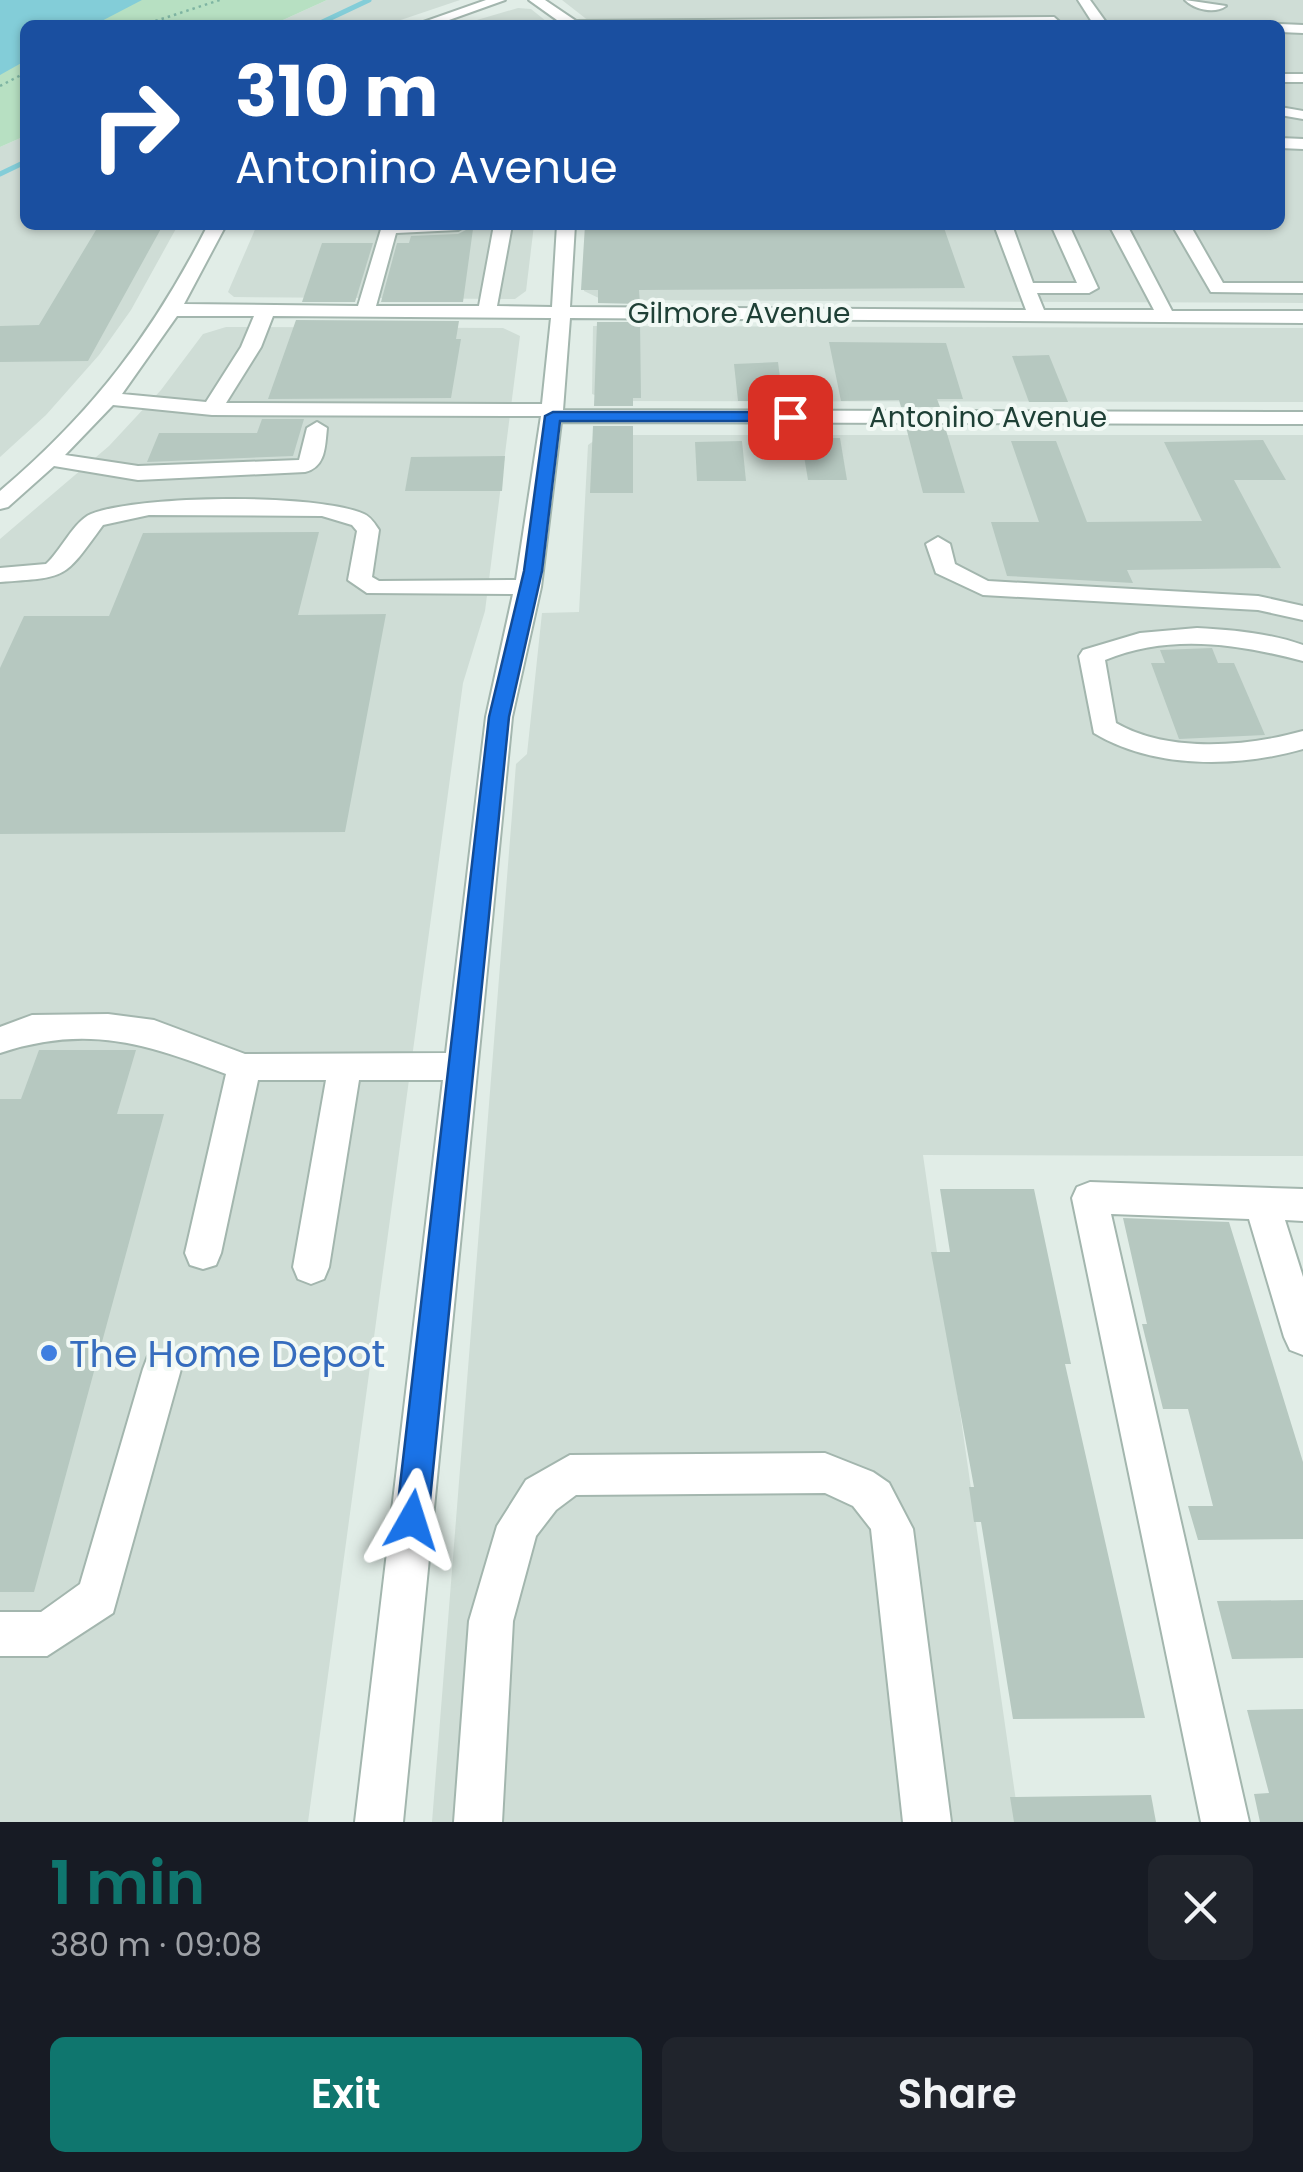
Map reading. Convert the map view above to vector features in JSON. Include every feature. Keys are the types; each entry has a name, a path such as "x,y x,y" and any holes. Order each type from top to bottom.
{"street":[{"path":"447,20 498,0"},
{"path":"535,0 568,20"},
{"path":"1191,0 1198,5 1221,7"},
{"path":"0,502 50,460 110,398 174,310 214,230"},
{"path":"365,313 388,230"},
{"path":"487,313 502,230"},
{"path":"379,1822 499,717 529,587 569,298 566,230"},
{"path":"1004,230 1021,292 1037,315"},
{"path":"1021,292 1088,288 1062,230"},
{"path":"1121,230 1166,316"},
{"path":"1184,230 1217,288 1303,288"},
{"path":"621,293 893,294"},
{"name":"Gilmore Avenue","path":"174,310 487,313 569,298 1037,315 1303,317"},
{"path":"212,408 251,346 264,312"},
{"name":"Antonino Avenue","path":"110,398 212,408 1303,418"},
{"path":"50,460 138,473 305,466 313,457 317,428"},
{"path":"0,574 52,571 96,520 149,508 322,509 360,520 368,530 360,580 376,588 529,587"},
{"path":"938,544 944,568 983,588 1258,603 1303,613"},
{"path":"1303,652 1281,644 1188,636 1115,644 1092,656 1103,726 1134,744 1245,752 1287,747 1303,740"},
{"path":"0,1040 32,1028 108,1027 154,1033 244,1067 461,1066"},
{"path":"312,1267 344,1066"},
{"path":"202,1253 244,1067"},
{"path":"1224,1822 1090,1198 1303,1205"},
{"path":"1262,1204 1303,1337"},
{"path":"0,1634 48,1634 98,1598 162,1369"},
{"path":"478,1822 492,1621 518,1526 541,1494 570,1475 825,1473 859,1486 883,1502 892,1529 928,1822"}],"path":[{"path":"158,20 220,0"}],"shaded area":[{"path":"327,0 460,0 401,20 283,20"},
{"path":"562,0 1303,0 1303,303 603,300 584,291 588,230 1285,230 1285,20 588,20"},
{"path":"518,8 531,9 545,20 477,20"},
{"path":"20,138 20,230 175,230 131,310 99,355 46,415 0,457 0,147"},
{"path":"255,230 533,230 526,291 515,299 234,297 228,292"},
{"path":"593,326 1303,328 1303,402 611,401 592,394"},
{"path":"226,327 503,328 520,336 485,611 463,683 308,1822 0,1822 0,539 109,446 161,390 203,334"},
{"path":"602,435 1303,435 1303,1156 923,1155 1019,1822 432,1822 516,764 527,754 542,613 579,612 588,445"}],"green space":[{"path":"0,0 327,0 283,20 20,20 20,138 0,147"}],"water":[{"path":"0,0 142,0 104,20 20,20 20,64 0,75"}],"building":[{"path":"96,230 160,230 88,361 0,362 0,326 39,325"},
{"path":"473,230 463,302 381,302 397,243 409,243 411,236"},
{"path":"585,230 945,230 965,288 639,290 640,304 598,303 598,290 581,290"},
{"path":"322,243 373,243 355,302 302,302"},
{"path":"296,320 459,321 456,339 461,339 451,398 268,399"},
{"path":"597,322 640,322 641,398 633,398 633,406 594,406"},
{"path":"829,342 946,343 963,399 937,399 940,407 901,407 899,400 841,401"},
{"path":"1049,355 1068,402 1029,402 1012,356"},
{"path":"778,362 783,401 738,401 734,364"},
{"path":"262,419 304,419 293,456 147,462 159,433 257,433"},
{"path":"593,426 633,426 633,493 590,493"},
{"path":"906,427 945,427 965,493 923,493"},
{"path":"801,438 840,438 847,480 808,480"},
{"path":"1263,440 1286,480 1234,480 1281,568 1127,570 1133,583 1007,576 991,522 1039,522 1011,441 1056,441 1087,522 1202,521 1164,442"},
{"path":"742,441 746,481 697,481 695,442"},
{"path":"505,456 502,491 405,491 411,457"},
{"path":"319,532 298,615 386,614 345,832 0,834 0,668 24,616 109,616 143,533"},
{"path":"1212,648 1218,663 1234,663 1265,735 1179,739 1151,663 1165,663 1160,650"},
{"name":"The Home Depot","path":"39,1050 136,1050 117,1114 164,1114 34,1592 0,1592 0,1099 21,1099"},
{"path":"940,1189 1034,1189 1071,1364 1065,1364 1145,1718 1013,1719 981,1522 974,1522 969,1487 974,1487 931,1252 950,1252"},
{"path":"1123,1218 1229,1222 1303,1462 1303,1539 1198,1540 1188,1506 1213,1506 1188,1409 1163,1409 1142,1324 1147,1324"},
{"path":"1303,1600 1303,1658 1232,1659 1217,1601"},
{"path":"1303,1709 1303,1822 1260,1822 1254,1794 1269,1793 1247,1710"},
{"path":"1151,1795 1156,1822 1014,1822 1010,1797"}],"waterway":[{"path":"327,20 369,0"},
{"path":"0,174 20,164"}],"place":[{"name":"The Home Depot","path":"49,1353"}],"route":[{"path":"412,1520 499,717 533,571 553,416 790,417"}]}
